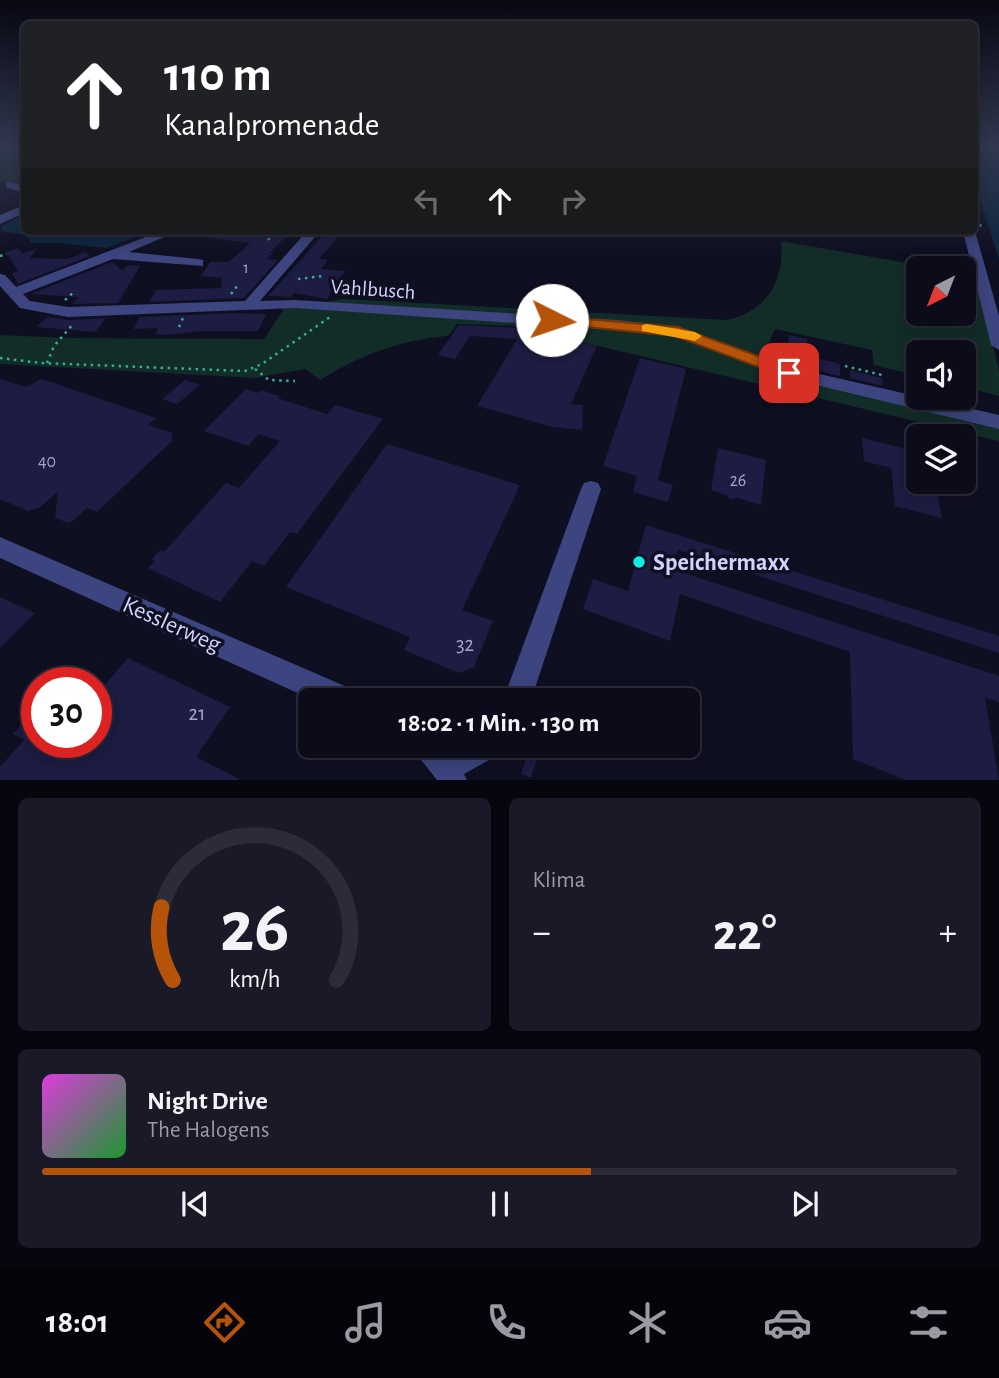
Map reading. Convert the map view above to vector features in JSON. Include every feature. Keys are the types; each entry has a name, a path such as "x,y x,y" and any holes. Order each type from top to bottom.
{"street":[{"path":"10,185 21,189"},
{"path":"0,219 21,210"},
{"path":"12,293 162,235"},
{"path":"249,306 258,292 310,235"},
{"path":"970,235 999,345"},
{"path":"112,254 198,263"},
{"name":"Vahlbusch","path":"0,278 25,305 68,312 295,304 663,329 693,335 789,373 999,422"},
{"path":"521,688 591,489"},
{"name":"Kesslerweg","path":"0,547 317,688"}],"path":[{"path":"268,240 272,235"},
{"path":"0,256 7,254"},
{"path":"298,279 323,276"},
{"path":"229,297 238,285"},
{"path":"0,358 47,363 211,371 255,369 338,308"},
{"path":"47,363 54,346 71,325 78,322"},
{"path":"845,366 882,375"},
{"path":"255,369 270,380 295,381"}],"green space":[{"path":"781,241 906,263 906,326 976,326 976,275 999,371 999,396 976,390 976,340 906,340 906,373 874,365 872,350 775,329 763,357 797,370 906,397 906,410 959,410 999,420 999,441 976,436 976,424 927,424 514,326 457,324 448,336 413,341 381,350 320,380 305,369 255,378 0,364 0,335 264,339 285,307 344,299 727,320 741,316 763,302 776,281"}],"water":[{"path":"978,183 999,183 999,259 978,193"},
{"path":"21,216 21,234 0,231 2,226"},
{"path":"25,235 142,235 105,248 31,243"}],"building":[{"path":"209,235 286,237 269,253 273,253 267,259 278,260 244,298 149,302 156,290 221,288 222,278 201,276 210,262 229,262 250,243 209,238"},
{"path":"323,235 340,235 319,259 328,260 321,269 345,271 327,299 294,293 291,297 268,296"},
{"path":"18,248 22,253 37,249 30,258 68,259 85,252 90,256 18,284 12,273 18,271 6,252"},
{"path":"112,262 122,270 128,265 140,266 118,303 72,304 78,297 31,294"},
{"path":"266,314 258,331 202,331 166,335 155,334 158,328 133,329 140,317"},
{"path":"48,317 68,320 106,318 95,332 36,327"},
{"path":"459,325 520,328 597,346 571,404 583,405 582,430 553,427 477,406 517,339 470,336 455,359 438,355"},
{"path":"789,335 807,339 806,356 787,351"},
{"path":"808,356 840,364 840,376 807,368"},
{"path":"640,358 686,369 658,480 673,485 668,502 633,492 637,476 603,466"},
{"path":"850,370 882,378 883,386 850,378"},
{"path":"0,379 26,387 42,379 156,418 148,425 172,433 172,441 97,512 87,508 67,523 55,517 58,492 39,508 28,511 0,499"},
{"path":"185,380 200,385 177,404 162,399"},
{"path":"246,389 258,393 261,390 327,414 335,405 383,419 297,534 290,532 264,566 252,561 220,602 148,568 160,550 164,552 226,483 239,488 280,441 259,434 248,446 204,431"},
{"path":"862,438 906,449 906,494 937,494 942,518 895,506 891,468 864,461"},
{"path":"387,444 520,485 462,610 493,621 474,667 459,673 404,650 410,637 286,587"},
{"path":"718,448 766,460 761,505 738,498 730,499 711,490"},
{"path":"646,525 999,636 999,653 678,550 672,569 999,676 999,702 985,698 999,780 906,780 853,759 850,652 680,594 670,641 583,609 593,579 628,591"},
{"path":"0,597 35,613 0,648"},
{"path":"128,658 230,707 196,757 241,780 0,780 0,767 21,743 21,758 112,758 112,676"},
{"path":"21,725 21,738 13,734"},
{"path":"526,758 537,758 531,778 521,774"}],"slow traffic":[{"path":"647,328 695,336"}],"place":[{"name":"Speichermaxx","path":"639,562"}],"route":[{"path":"552,320 663,329 693,335 789,373"}]}
